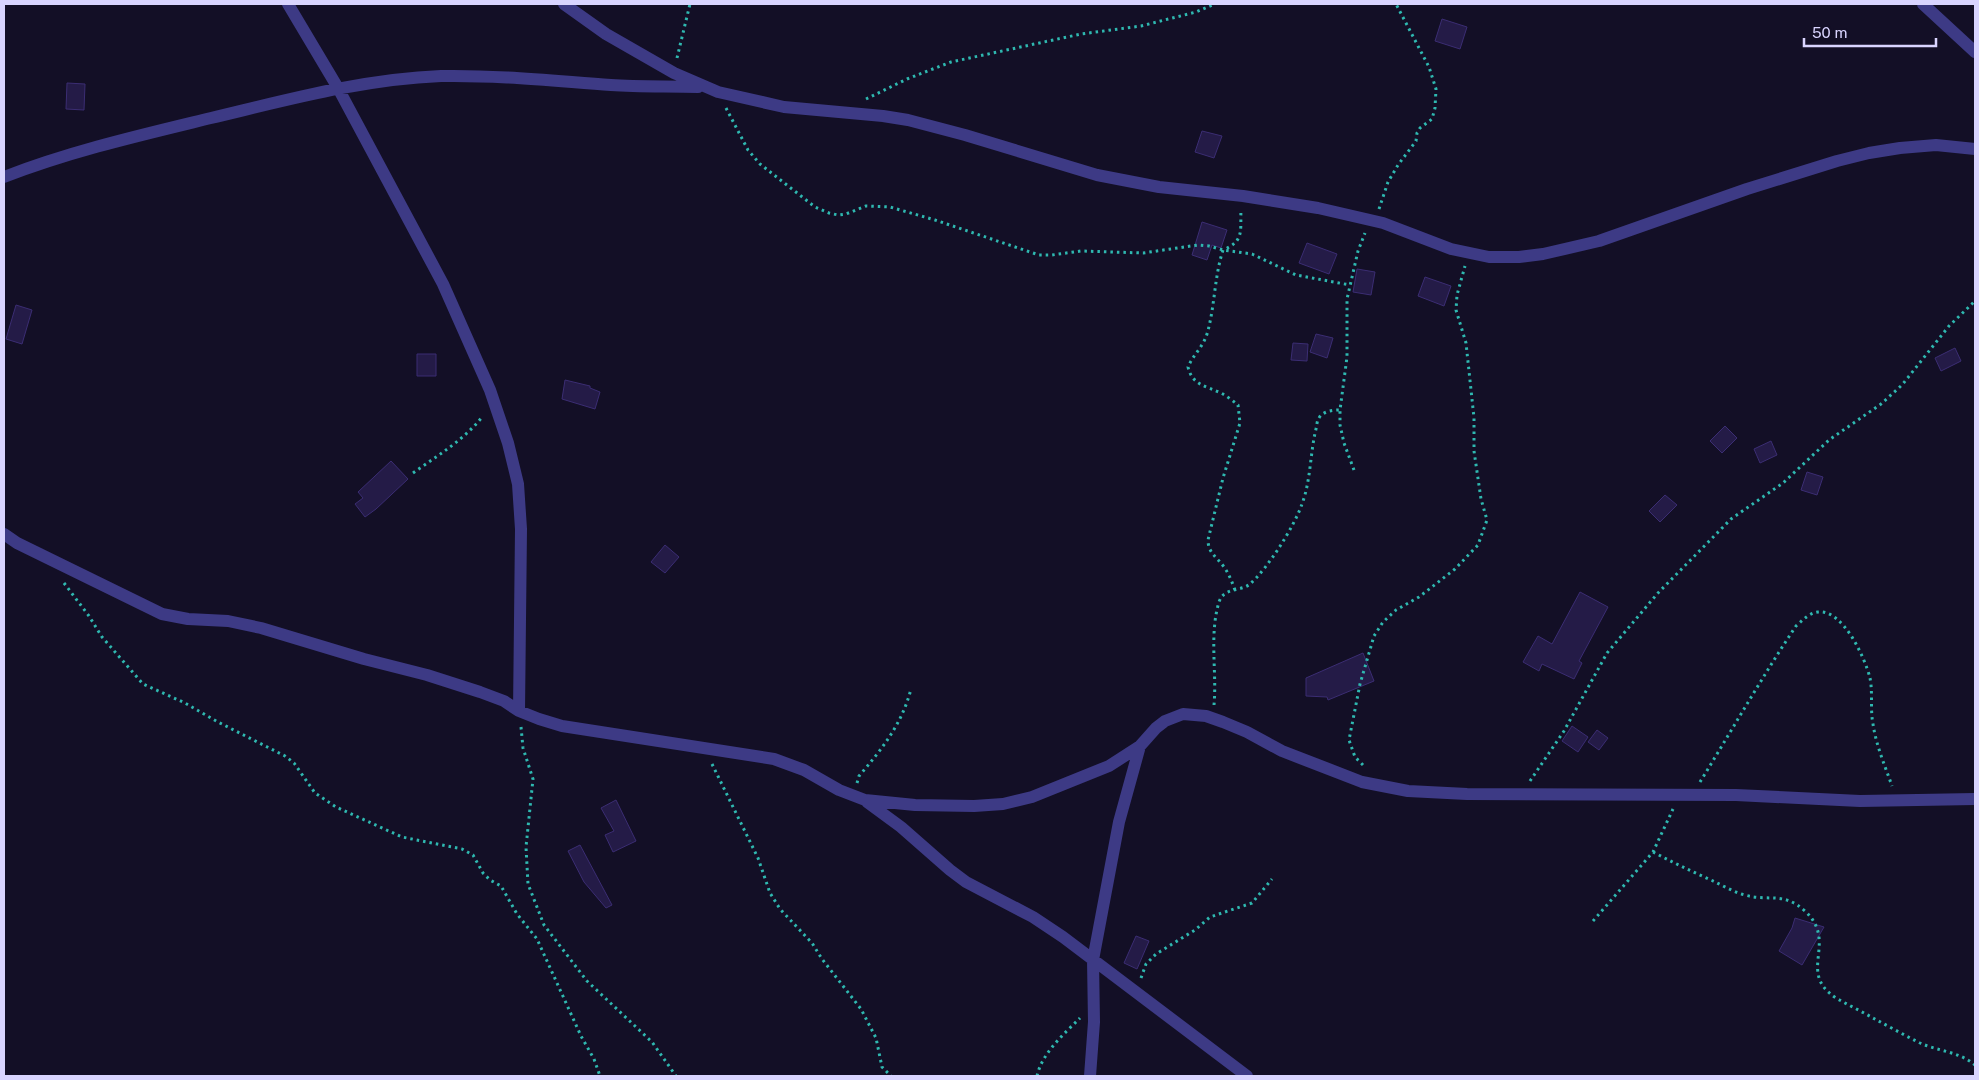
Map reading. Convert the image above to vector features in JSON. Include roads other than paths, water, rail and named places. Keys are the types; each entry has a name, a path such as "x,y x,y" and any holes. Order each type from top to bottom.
{"street":[{"path":"288,4 338,88 443,284 491,395 508,443 518,484 522,590 519,711"},
{"path":"564,4 606,34 674,73 718,92 784,107 908,120 1120,180 1181,190 1244,196 1318,208 1372,221 1469,254 1488,257 1518,257 1543,254 1599,241 1754,186 1836,161 1900,148 1936,145 1975,149"},
{"path":"1923,4 1975,52"},
{"path":"4,177 84,150 338,88 388,81 441,76 521,77 641,87 705,87"},
{"path":"4,534 48,558 162,614 188,619 228,621 261,628 364,659 427,674 504,701 519,711 539,720 562,726 704,747 789,763 865,800 901,826 966,882 1033,917 1247,1076"},
{"path":"865,800 925,805 974,806 1003,804 1032,796 1110,766 1140,746 1156,728 1183,714 1211,718 1247,732 1282,751 1334,772 1385,788 1467,794 1692,794 1898,801 1975,800"},
{"path":"1090,1076 1093,960 1119,822 1140,746"}]}
